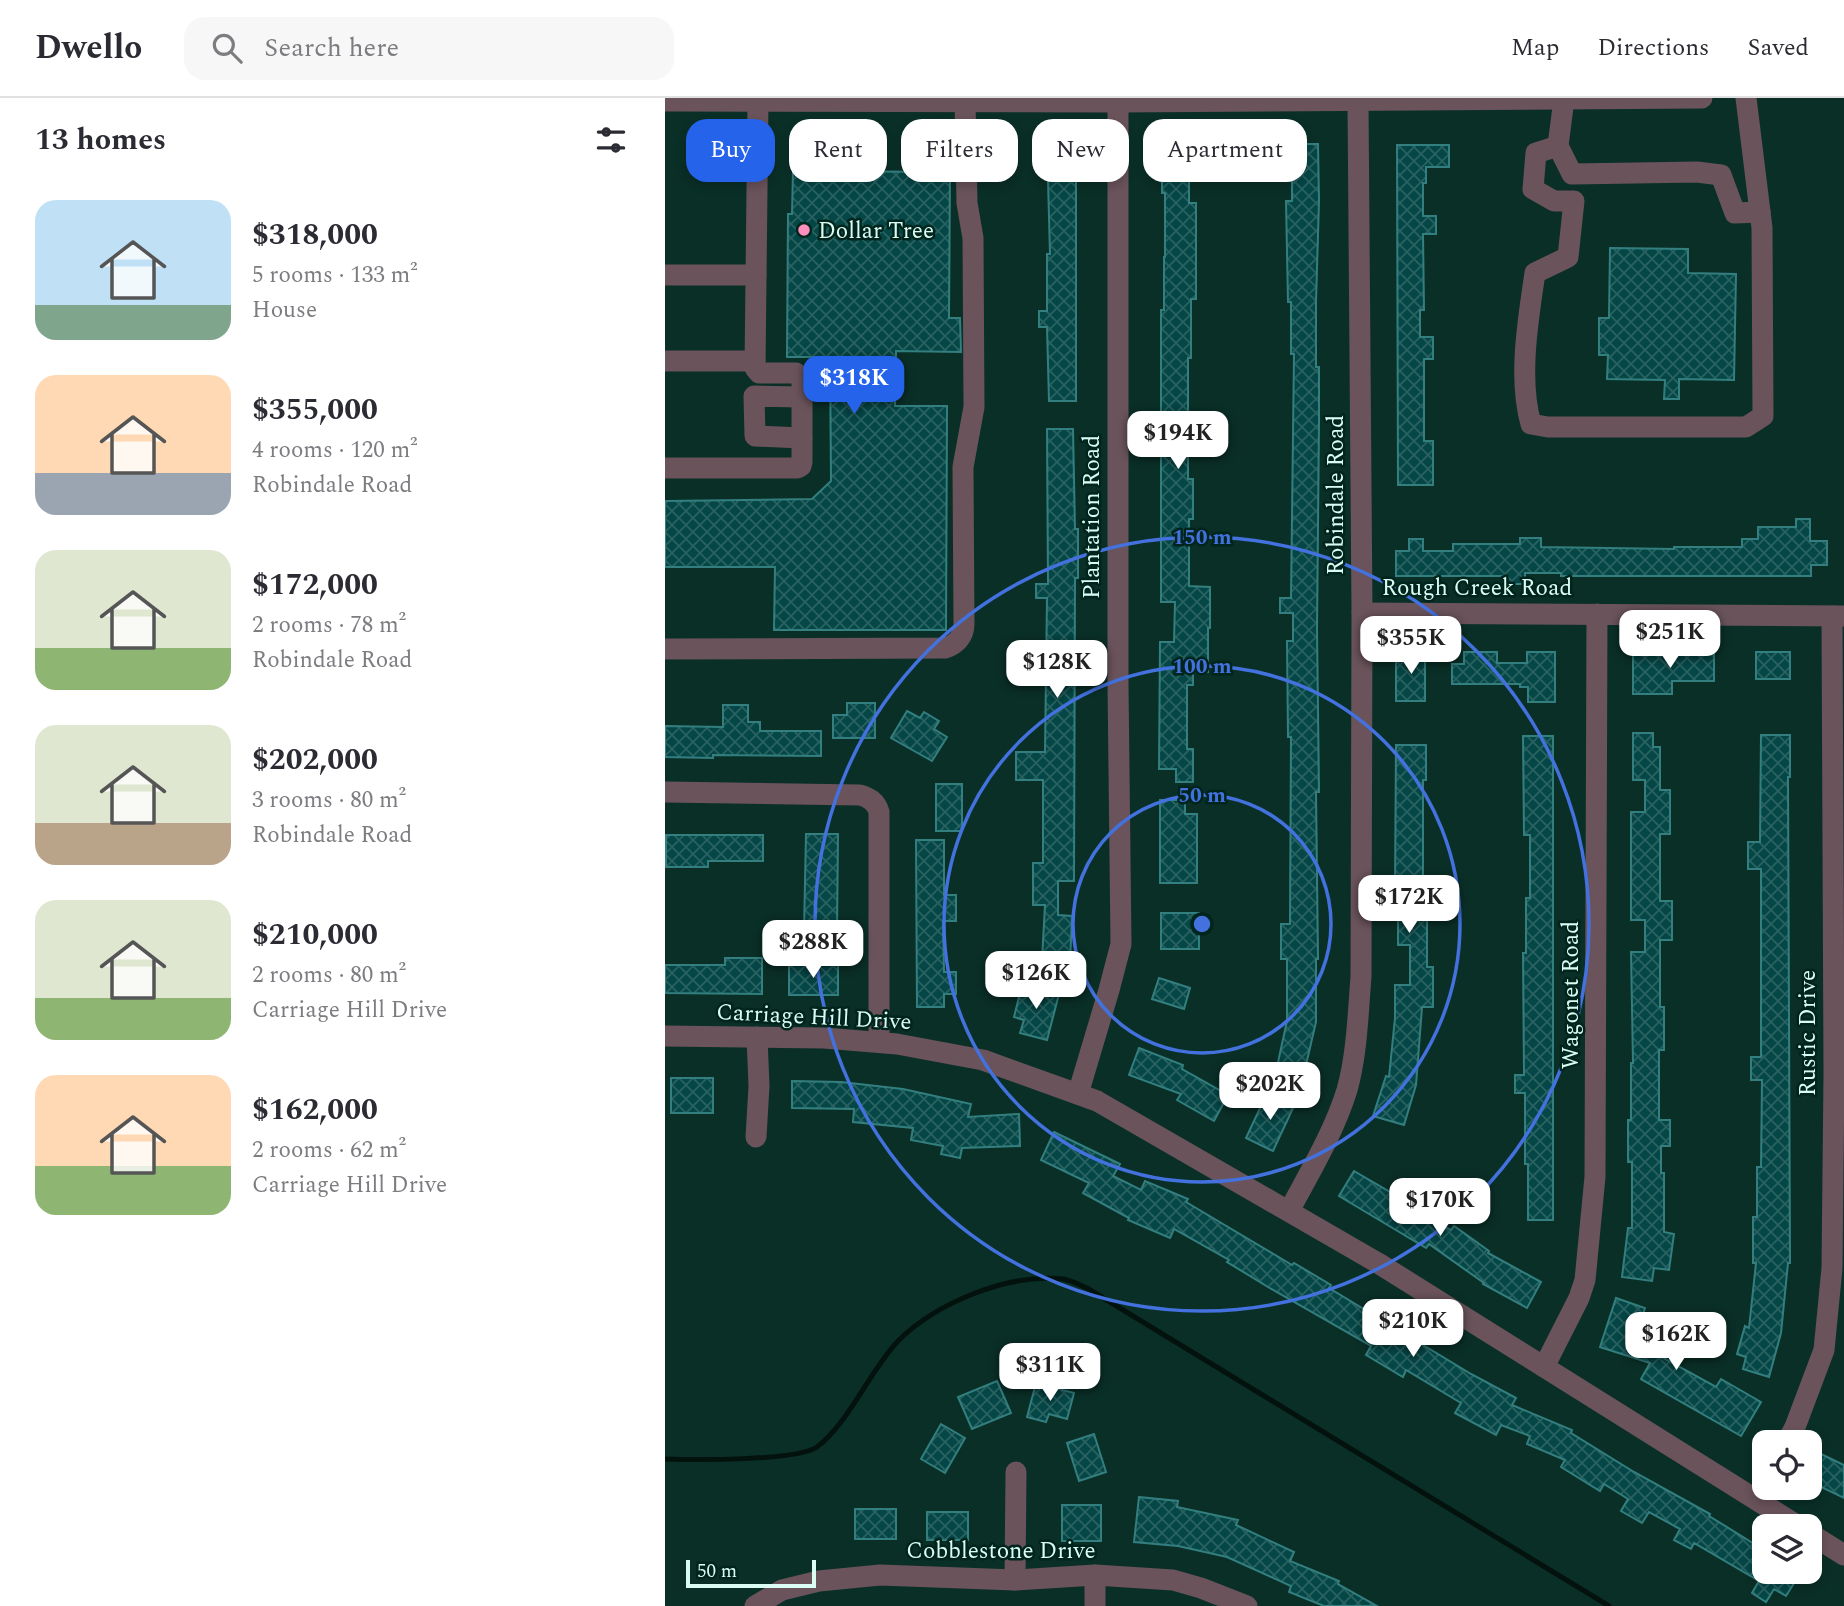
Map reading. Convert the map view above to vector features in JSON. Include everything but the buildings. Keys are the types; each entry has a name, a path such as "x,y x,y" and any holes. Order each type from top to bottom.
{"street":[{"path":"665,101 1118,102 1702,98"},
{"path":"1558,146 1536,153 1533,189 1554,201 1574,201 1568,257 1535,273 1528,319 1525,403 1531,424 1548,427 1746,427 1763,416 1762,229 1746,98"},
{"path":"1564,99 1558,146 1572,174 1697,172 1721,175 1735,213 1760,212"},
{"path":"665,468 801,466 800,374 759,373 755,368 756,275 771,100"},
{"path":"665,649 945,648 952,646 962,636 963,467 974,407 973,238 967,203 965,101"},
{"name":"Robindale Road","path":"1289,1212 1335,1124 1347,1087 1356,1036 1361,977 1362,613 1358,101"},
{"name":"Plantation Road","path":"1078,1094 1121,944 1118,102"},
{"path":"665,275 756,275"},
{"path":"665,361 755,361"},
{"path":"802,397 754,396 755,436 802,438"},
{"name":"Rough Creek Road","path":"1362,613 1838,616"},
{"name":"Wagonet Road","path":"1544,1367 1579,1298 1585,1280 1595,1177 1597,614"},
{"name":"Rustic Drive","path":"1793,1430 1824,1350 1832,1268 1838,616"},
{"path":"665,792 860,795 868,797 876,804 879,812 880,1042"},
{"name":"Carriage Hill Drive","path":"665,1035 824,1038 880,1042 983,1060 1097,1101 1378,1263 1544,1367 1752,1486"},
{"path":"757,1037 757,1137"},
{"path":"1015,1580 1016,1472"},
{"name":"Carriage Hill Drive","path":"1770,1500 1785,1514"},
{"path":"1822,1541 1844,1555"},
{"name":"Cobblestone Drive","path":"755,1606 782,1590 819,1581 880,1575 1015,1580 1095,1575 1174,1580 1247,1606"},
{"path":"1095,1575 1095,1606"}],"waterway":[{"path":"665,1459 768,1457 806,1452 817,1447 839,1425 898,1341 932,1314 952,1303 997,1286 1042,1278 1063,1279 1087,1288 1609,1606"}],"place":[{"name":"Dollar Tree","path":"804,230"}]}
